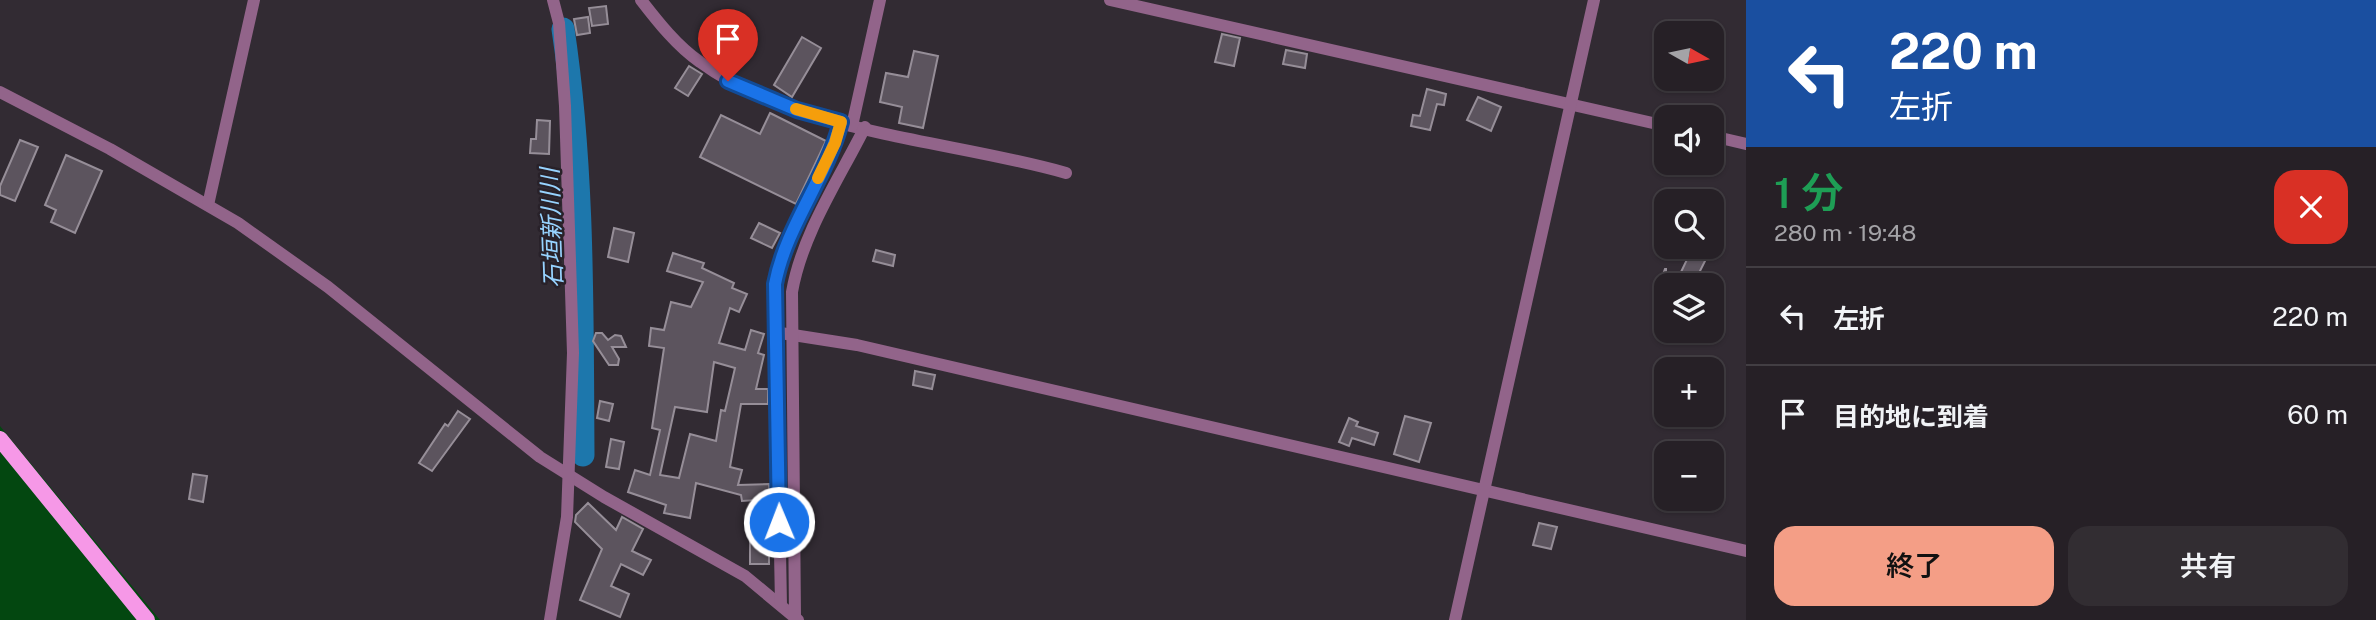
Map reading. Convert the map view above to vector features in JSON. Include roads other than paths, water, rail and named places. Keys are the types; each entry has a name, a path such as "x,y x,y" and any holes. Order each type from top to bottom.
{"main road":[{"path":"0,439 147,620"}],"street":[{"path":"208,205 254,0"},
{"path":"550,620 567,517 573,353 566,120 559,23 554,0"},
{"path":"641,0 698,60 728,81 797,110 846,124 1066,173"},
{"path":"780,605 775,284 780,257 846,124 880,0"},
{"path":"1110,0 1654,123"},
{"path":"1455,620 1594,0"},
{"path":"0,92 208,205 286,255 540,457 745,576 797,618"},
{"path":"797,618 792,292 796,269 865,127"},
{"path":"1724,139 1746,144"},
{"path":"774,332 884,351 1746,551"}],"waterway":[{"name":"石垣新川川","path":"563,29 578,188 583,455"}]}
